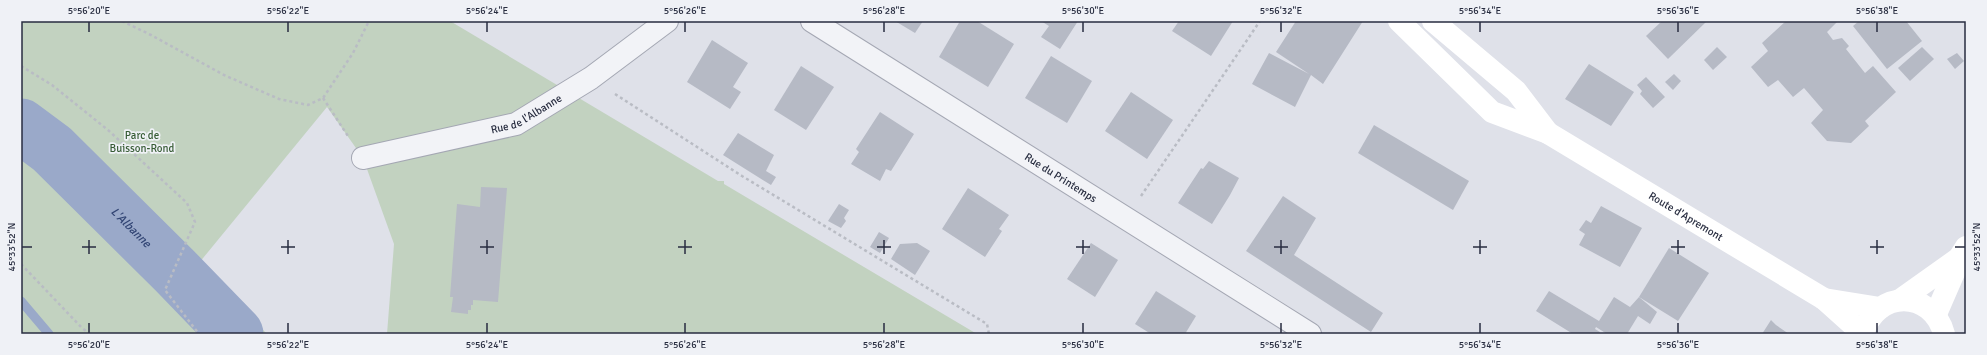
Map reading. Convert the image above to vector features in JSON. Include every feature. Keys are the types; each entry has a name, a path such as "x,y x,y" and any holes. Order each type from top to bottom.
{"main road":[{"name":"Route d'Apremont","path":"1399,21 1492,112 1548,133 1824,299 1863,334"},
{"name":"Route d'Apremont","path":"1433,21 1516,91 1548,133"},
{"path":"1863,334 1866,324 1880,308 1900,300 1962,253"},
{"path":"1936,314 1962,253"},
{"name":"Route d'Apremont","path":"1824,299 1880,308"},
{"path":"1900,300 1913,300 1936,314 1942,324 1944,334"}],"street":[{"name":"Rue de l'Albanne","path":"363,158 516,124 591,78 667,21"},
{"name":"Rue du Printemps","path":"812,21 1310,334"}],"path":[{"path":"122,21 224,75 279,100 308,105 323,98 353,53 369,21"},
{"path":"1126,219 1260,21"},
{"path":"21,66 52,85 108,130 187,203 195,222 165,290 199,334"},
{"path":"591,78 742,176 987,324 989,334"},
{"path":"323,98 363,158"},
{"path":"21,264 90,334"}],"green space":[{"name":"Parc de Buisson-Rond","path":"21,21 450,21 718,181 724,181 724,184 977,334 387,334 394,244 363,158 327,107 199,263 267,334 21,334"}],"building":[{"path":"895,21 923,21 915,33"},
{"path":"960,21 977,21 1014,44 988,87 939,57"},
{"path":"1041,21 1078,21 1060,49 1041,37 1049,26"},
{"path":"1179,21 1233,21 1211,56 1172,31"},
{"path":"1296,21 1363,21 1323,84 1311,75 1295,107 1252,84 1269,53 1309,74 1276,52"},
{"path":"1662,21 1707,21 1668,59 1646,36"},
{"path":"1786,21 1838,21 1827,32 1833,40 1842,38 1849,46 1846,49 1865,73 1873,66 1896,92 1865,121 1869,126 1851,143 1827,141 1811,123 1823,110 1804,88 1793,97 1778,80 1768,87 1751,67 1768,51 1762,43"},
{"path":"1859,21 1906,21 1922,41 1887,69 1853,26"},
{"path":"712,40 748,63 733,87 741,92 730,109 687,82"},
{"path":"1717,47 1727,57 1713,70 1704,60"},
{"path":"1922,47 1934,59 1910,81 1898,68"},
{"path":"1957,53 1964,61 1955,69 1947,59"},
{"path":"1051,56 1092,81 1067,123 1025,98"},
{"path":"1589,64 1634,92 1611,126 1565,99"},
{"path":"801,66 834,87 806,130 774,110"},
{"path":"1674,74 1681,81 1673,90 1665,82"},
{"path":"1646,77 1665,97 1653,108 1640,94 1642,91 1637,85"},
{"path":"1131,92 1173,120 1147,159 1105,131"},
{"path":"880,112 914,134 891,171 886,169 880,181 851,164 859,152 856,149"},
{"path":"1374,125 1469,181 1453,210 1358,153"},
{"path":"738,133 774,155 766,171 776,177 771,185 723,155"},
{"path":"1209,161 1239,178 1212,224 1178,203 1201,168 1203,169"},
{"path":"481,187 507,188 498,302 473,300 473,305 471,305 471,310 468,310 468,314 451,312 453,297 450,297 457,204 480,207"},
{"path":"968,188 1009,215 999,229 1002,231 985,257 942,229"},
{"path":"1283,196 1316,218 1294,255 1383,313 1371,332 1246,251"},
{"path":"839,204 849,210 844,218 846,221 841,228 828,221"},
{"path":"1601,206 1642,228 1620,267 1579,245 1585,234 1579,230 1586,220 1591,223"},
{"path":"879,232 889,238 880,253 870,247"},
{"path":"917,243 930,251 915,275 891,259 900,244"},
{"path":"1091,243 1118,260 1095,297 1067,279"},
{"path":"1669,248 1709,273 1678,321 1639,297"},
{"path":"1156,291 1196,316 1185,334 1151,334 1135,324"},
{"path":"1549,291 1599,321 1614,297 1630,307 1639,297 1657,312 1650,324 1638,316 1627,334 1607,334 1596,327 1595,329 1600,332 1599,334 1573,334 1536,311"},
{"path":"1771,320 1776,325 1789,334 1762,334"}],"waterway":[{"name":"L'Albanne","path":"21,126 52,149 236,334"},
{"path":"21,301 49,334"}]}
